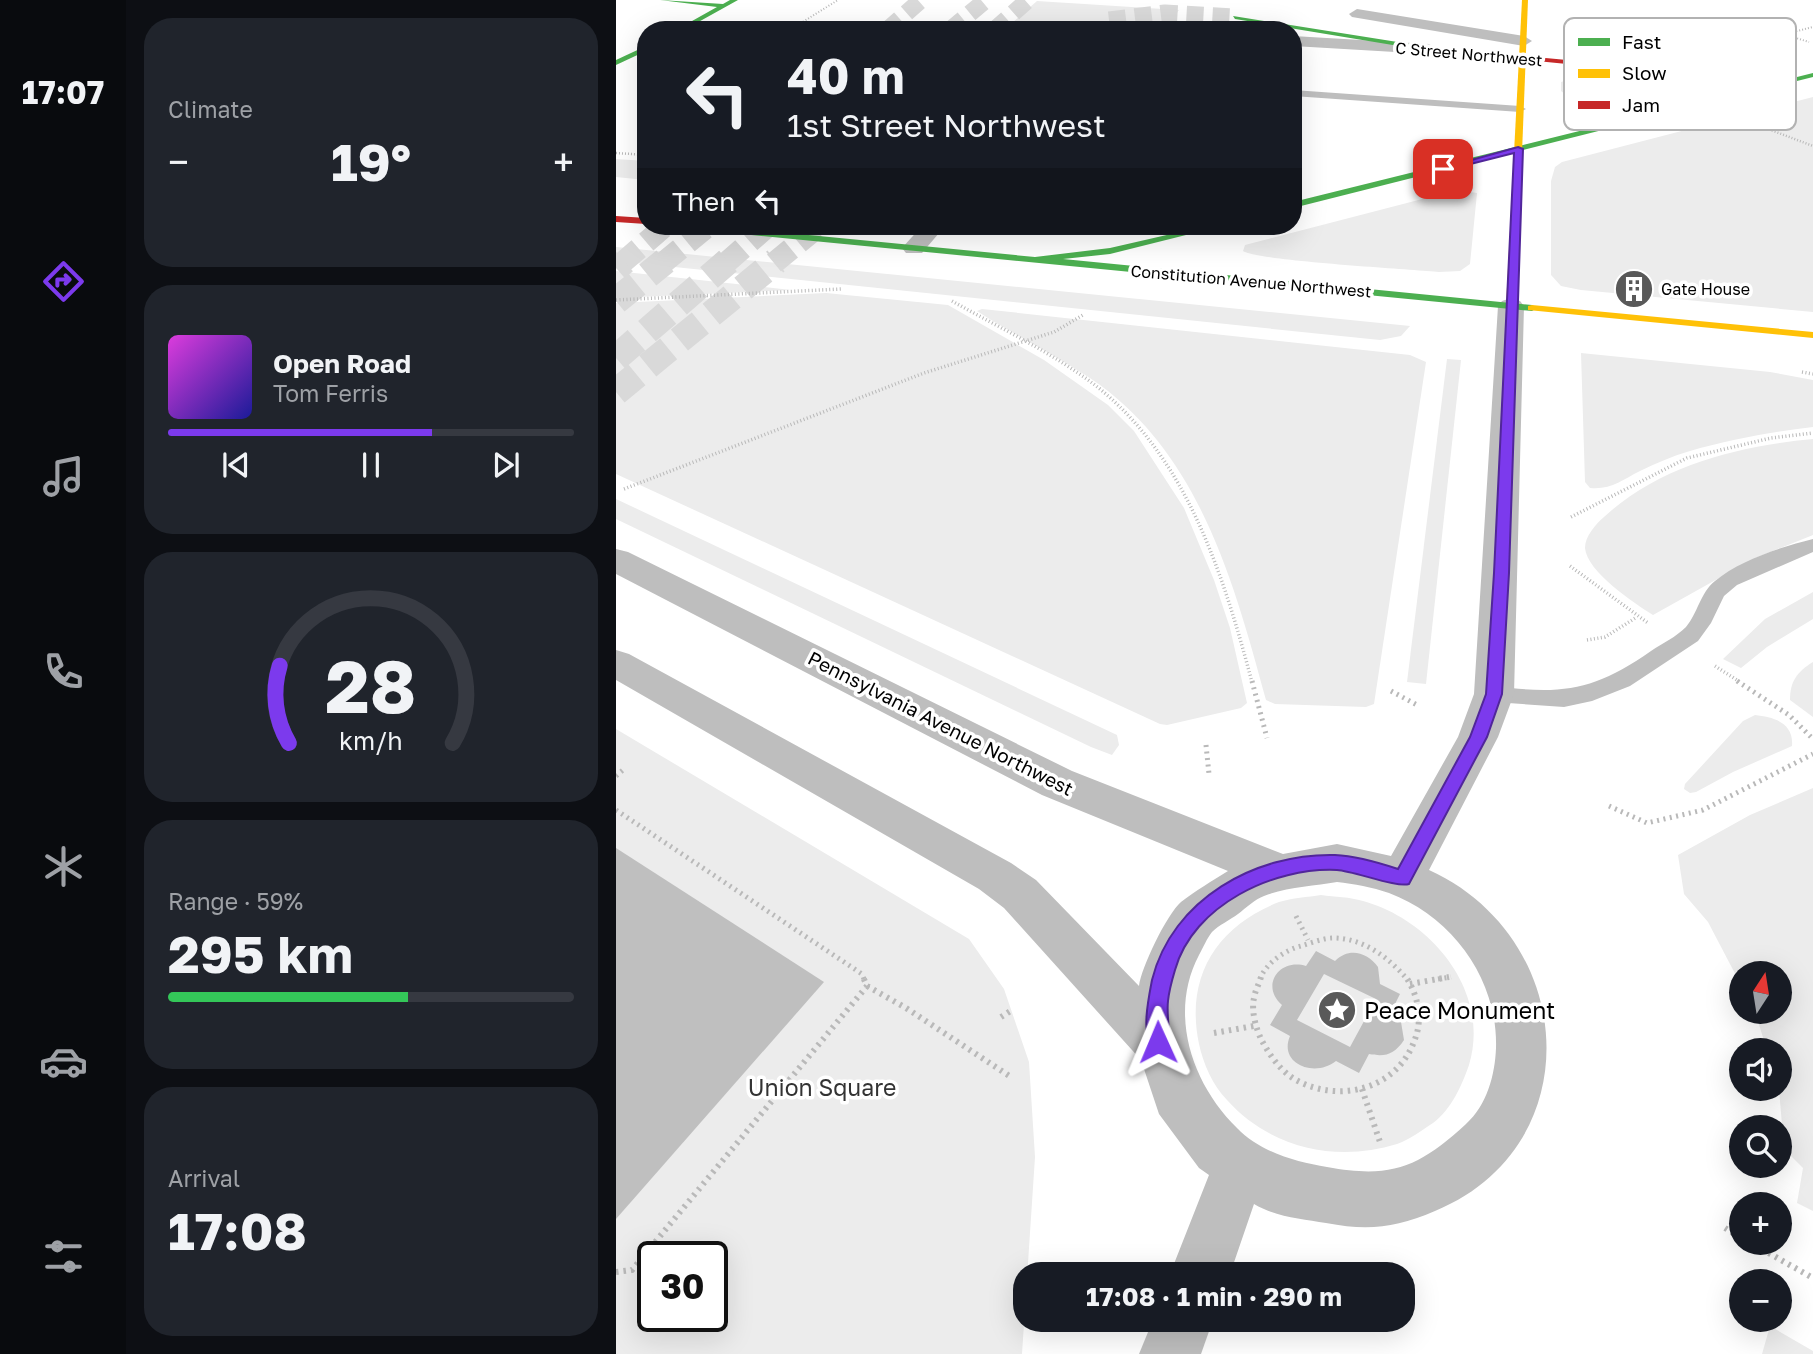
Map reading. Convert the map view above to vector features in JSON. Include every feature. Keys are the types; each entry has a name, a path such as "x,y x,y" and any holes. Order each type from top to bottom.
{"main road":[{"path":"663,0 729,3"},
{"path":"1511,306 1525,0"},
{"path":"696,21 729,3"},
{"path":"1235,17 1259,21"},
{"path":"1302,28 1429,49"},
{"name":"C Street Northwest","path":"1429,49 1523,49 1564,53"},
{"path":"616,63 637,52"},
{"path":"1796,78 1813,74"},
{"path":"1302,203 1593,130"},
{"path":"616,219 637,220"},
{"name":"Constitution Avenue Northwest","path":"782,235 1813,335"},
{"path":"1031,260 1110,251 1178,235"}],"street":[{"path":"1357,14 1523,49"},
{"name":"C Street Northwest","path":"1302,42 1429,49"},
{"path":"914,248 926,235"},
{"path":"1402,878 1478,737 1494,694 1511,306"},
{"name":"Pennsylvania Avenue Northwest","path":"616,559 1057,783 1273,870"},
{"path":"616,663 995,876 1020,894 1044,918 1158,1042"},
{"path":"1337,863 1370,868 1402,878 1433,893 1461,914 1486,940 1505,968 1519,1006 1524,1045 1519,1085 1503,1122 1478,1155 1442,1181 1399,1196 1359,1201 1317,1198 1277,1186 1240,1166 1209,1139 1185,1110 1167,1076 1158,1042 1158,1002 1166,965 1184,932 1209,905 1239,884 1273,870 1305,864 1337,863"},
{"path":"1204,1262 1240,1166"},
{"path":"1170,1354 1178,1332"}],"lane":[{"path":"1302,94 1520,109"},
{"path":"1494,694 1529,700 1563,700 1593,694 1624,680 1696,629 1706,608 1721,587 1813,545"}],"path":[{"path":"804,21 838,0"},
{"path":"1796,38 1802,40"},
{"path":"1771,130 1813,146"},
{"path":"616,153 637,154"},
{"path":"616,300 841,289"},
{"path":"953,301 1064,366 1110,398 1157,449 1185,495 1219,569 1267,738"},
{"path":"624,489 911,378 1054,332 1083,314"},
{"path":"1802,372 1813,374"},
{"path":"1570,517 1687,458 1771,438 1813,433"},
{"path":"1570,566 1649,624"},
{"path":"1587,640 1605,637 1637,617"},
{"path":"1715,666 1789,715 1813,739"},
{"path":"1391,691 1419,706"},
{"path":"1206,745 1209,774"},
{"path":"1609,806 1647,822 1703,810 1813,754"},
{"path":"616,776 623,770"},
{"path":"616,810 862,974 867,986 905,1007 1011,1077"},
{"path":"1332,938 1355,941 1377,950 1396,965 1410,984 1418,1004 1420,1027 1415,1047 1403,1066 1385,1081 1362,1089 1337,1092 1310,1087 1286,1073 1267,1055 1254,1026 1252,1008 1256,985 1267,964 1286,949 1308,940 1332,938"},
{"path":"616,1272 632,1270 867,986"},
{"path":"1001,1017 1012,1010"},
{"path":"1725,1228 1729,1230"},
{"path":"1772,1255 1813,1278"}],"green space":[{"path":"1037,1 1179,10 1170,21 1014,21"},
{"path":"1564,81 1564,93 1561,91 1561,82"},
{"path":"1813,97 1813,312 1581,290 1561,286 1551,275 1551,181 1555,167 1562,162 1686,130 1796,130 1796,101"},
{"path":"616,159 637,160 637,179 616,177"},
{"path":"1457,190 1477,193 1470,264 1460,271 1439,272 1304,261 1243,251 1245,245 1284,235 1302,235 1302,230"},
{"path":"616,247 1410,326 1401,336 1380,340 616,261"},
{"path":"616,271 791,290 616,298"},
{"path":"826,293 948,305 1044,360 1108,405 1134,431 1184,508 1214,580 1230,628 1247,703 1241,708 1167,725 1160,724 616,474 616,303"},
{"path":"982,309 1410,355 1426,362 1374,704 1366,707 1275,704 1266,700 1241,613 1209,528 1189,487 1164,449 1135,415 1100,385 977,311"},
{"path":"1581,353 1770,372 1813,380 1813,427 1751,436 1705,447 1665,460 1610,486 1590,488 1585,482"},
{"path":"1447,359 1461,360 1426,684 1407,682"},
{"path":"1813,439 1813,535 1755,558 1653,615 1602,577 1588,557 1585,544 1594,527 1626,499 1650,484 1675,471 1729,453"},
{"path":"616,499 1117,735 1119,745 1112,755 1091,747 616,519"},
{"path":"1813,592 1813,619 1767,647 1741,668 1723,659 1765,619"},
{"path":"1813,662 1813,717 1790,700 1791,687 1796,678"},
{"path":"1755,715 1769,717 1786,727 1792,738 1792,746 1696,792 1690,793 1684,789 1685,784 1743,721"},
{"name":"Union Square","path":"616,729 969,939 1004,989 1029,1062 1035,1157 1028,1262 1013,1262 1013,1332 1023,1332 1022,1354 616,1354"},
{"path":"1813,788 1813,1211 1797,1203 1803,1168 1792,1157 1792,1115 1781,1115 1780,1101 1792,1101 1792,1038 1763,1038 1759,1024 1792,1024 1792,961 1729,962 1708,922 1684,894 1678,855 1750,815"},
{"path":"1321,895 1363,901 1412,924 1433,942 1450,963 1463,986 1471,1011 1474,1038 1469,1065 1455,1097 1433,1123 1397,1144 1374,1150 1328,1151 1305,1147 1263,1130 1222,1094 1206,1066 1199,1044 1197,997 1210,957 1222,940 1238,925 1279,902"},
{"path":"1768,1332 1780,1332 1813,1351 1813,1354 1762,1354"}],"shaded area":[{"path":"616,848 824,982 616,1219"},
{"path":"1316,951 1335,961 1346,954 1358,953 1374,962 1378,967 1380,984 1400,994 1391,1012 1401,1022 1404,1040 1397,1049 1389,1054 1369,1054 1359,1073 1336,1061 1328,1066 1309,1068 1294,1061 1289,1054 1290,1036 1270,1025 1282,1005 1276,998 1273,982 1276,975 1288,966 1306,966","holes":["1324,974 1376,999 1350,1047 1297,1020"]}],"tunnel":[{"path":"897,21 921,0"},
{"path":"961,21 986,0"},
{"path":"1004,21 1028,0"},
{"path":"1109,20 1165,13 1235,17"},
{"path":"622,263 655,235"},
{"path":"663,263 697,235"},
{"path":"726,263 758,235"},
{"path":"774,263 808,235"},
{"path":"616,268 624,261"},
{"path":"616,301 665,261"},
{"path":"616,358 728,261"},
{"path":"616,392 776,261"}],"traffic: fast":[{"path":"663,0 723,6"},
{"path":"696,21 735,0"},
{"path":"1235,17 1259,21"},
{"path":"1302,28 1429,49"},
{"path":"616,63 637,52"},
{"path":"1796,79 1813,75"},
{"path":"1302,203 1593,130"},
{"path":"782,235 1532,308"},
{"path":"1031,260 1110,251 1178,235"}],"traffic: slow":[{"path":"1511,306 1525,0"},
{"path":"1532,308 1813,335"}],"traffic: jam":[{"path":"1429,49 1564,62"},
{"path":"616,219 637,220"}],"place":[{"name":"Gate House","path":"1634,289"},
{"name":"Peace Monument","path":"1337,1010"}],"route":[{"path":"1158,1042 1158,1002 1166,965 1184,932 1209,905 1239,884 1273,870 1305,864 1337,863 1370,868 1402,878 1478,737 1494,694 1518,149 1443,169"}]}
